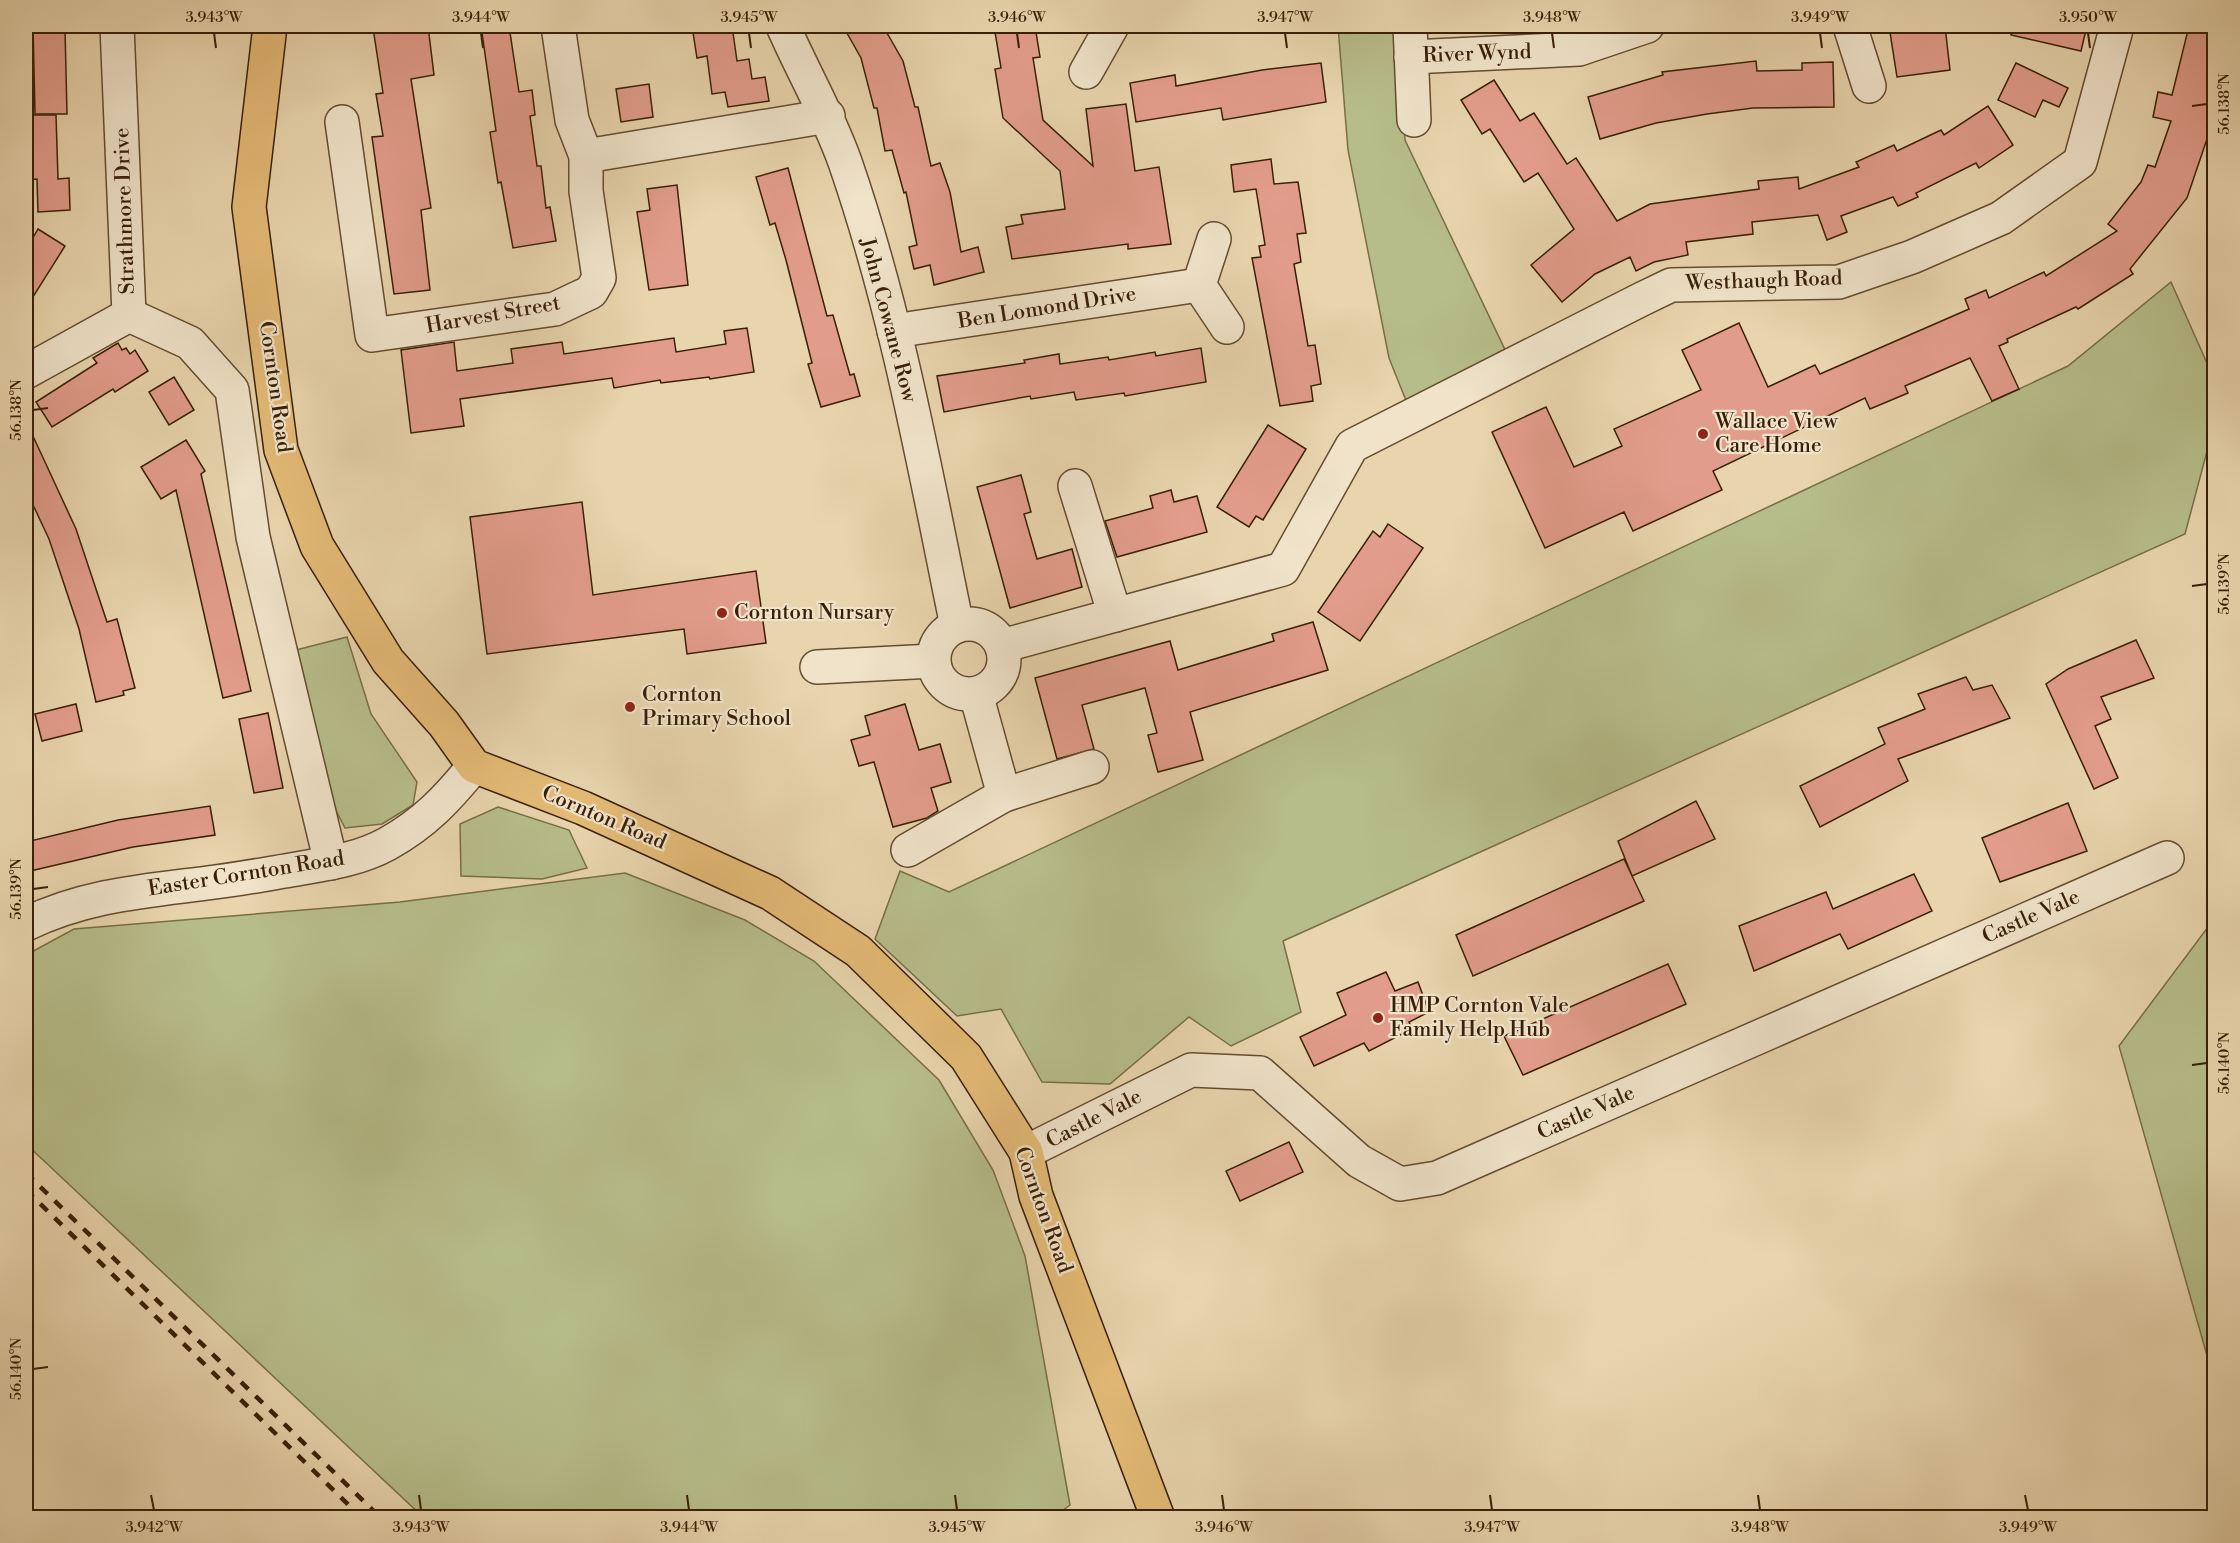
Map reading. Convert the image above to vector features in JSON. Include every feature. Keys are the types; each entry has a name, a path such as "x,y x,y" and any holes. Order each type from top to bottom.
{"main road":[{"name":"Cornton Road","path":"270,26 249,207 281,450 316,546 388,662 444,724 474,766 593,812 770,893 858,951 966,1057 1026,1152 1036,1196 1158,1518"}],"street":[{"name":"Strathmore Drive","path":"26,372 129,315 117,26"},
{"name":"Harvest Street","path":"342,122 372,335 555,309 591,292 599,278 586,191 586,156 572,120 558,26"},
{"name":"John Cowane Row","path":"783,26 828,116 845,163 894,331 957,626"},
{"path":"1086,72 1112,26"},
{"name":"River Wynd","path":"1411,41 1579,49 1647,26"},
{"path":"1850,26 1869,86"},
{"name":"Westhaugh Road","path":"1115,615 1283,569 1352,446 1671,285 1839,282 1912,257 2001,218 2080,162 2117,26"},
{"path":"1411,41 1414,120"},
{"path":"586,156 828,116"},
{"path":"1214,239 1199,285 1227,327"},
{"name":"Ben Lomond Drive","path":"894,331 1199,285"},
{"path":"129,315 190,343 232,390 253,537 331,863"},
{"path":"1002,646 1115,615 1075,486"},
{"path":"968,624 989,629 1002,646 1004,667 1000,676 985,691 963,694 942,683 936,672 933,661 939,639 957,626 968,624"},
{"path":"817,667 933,661"},
{"path":"976,694 1004,795"},
{"name":"Easter Cornton Road","path":"26,924 84,901 122,893 217,882 349,859 386,845 418,824 442,805 474,766"},
{"path":"908,850 1004,795 1092,767"},
{"name":"Castle Vale","path":"1026,1152 1191,1070 1260,1073 1359,1161 1400,1184 1437,1178 2167,858"}],"green space":[{"path":"1338,26 1399,26 1405,140 1508,356 1407,403 1389,358 1348,150"},
{"path":"2171,282 2214,379 2214,425 2185,534 1283,941 1301,1012 1231,1046 1189,1017 1110,1084 1042,1082 1001,1009 957,1016 875,939 900,871 949,892 2068,366"},
{"path":"347,637 371,714 417,782 413,805 382,824 345,828 326,791 288,652"},
{"path":"498,807 569,830 587,868 542,879 461,876 460,824"},
{"path":"625,873 745,920 814,961 939,1080 993,1170 1025,1256 1070,1505 1054,1517 423,1517 26,1144 26,955 74,929 400,902"},
{"path":"2214,919 2214,1380 2119,1046"}],"building":[{"path":"33,26 55,26 55,31 65,30 67,114 35,114"},
{"path":"428,26 434,75 411,79 431,208 421,210 430,290 394,294 372,137 383,136 376,94 383,93 373,28"},
{"path":"481,26 509,26 519,92 532,90 535,115 530,116 537,166 541,166 546,208 550,207 556,241 513,248 501,182 498,183 490,132 496,131"},
{"path":"692,26 732,26 737,61 749,59 752,79 765,77 769,101 728,107 725,92 712,94 707,56 697,58"},
{"path":"843,26 883,26 903,61 915,107 918,107 931,166 940,163 950,192 961,252 978,247 984,272 934,285 930,265 914,269 909,247 917,245 906,192 904,193 892,150 885,151 877,108 874,108 861,58"},
{"path":"994,26 1035,26 1040,57 1033,58 1043,120 1093,166 1086,109 1126,104 1135,171 1159,167 1171,244 1128,249 1128,244 1012,259 1006,227 1023,224 1021,215 1065,209 1060,171 1003,118 995,69 1001,68"},
{"path":"1889,26 1945,26 1950,70 1897,77"},
{"path":"2012,26 2070,26 2086,30 2081,51 2011,35"},
{"path":"2189,26 2214,26 2214,109 2209,133 2187,198 2130,269 2133,274 2078,309 2076,307 2007,339 2008,342 1999,346 2019,389 1992,401 1970,358 1905,386 1908,393 1870,409 1865,398 1713,471 1722,490 1633,531 1624,512 1545,548 1492,432 1546,407 1574,467 1622,446 1614,429 1701,390 1682,350 1739,323 1768,387 1815,365 1820,374 1969,309 1965,299 1986,290 1989,298 2044,272 2046,276 2117,231 2108,224 2141,182 2148,165 2155,167 2171,121 2153,117 2158,92 2172,95"},
{"path":"1756,61 1757,71 1802,70 1802,63 1833,62 1834,107 1753,108 1707,114 1656,123 1600,139 1588,97 1663,75 1662,72"},
{"path":"1321,63 1326,102 1223,120 1221,108 1136,122 1130,83 1175,75 1176,86 1262,70"},
{"path":"2016,63 2068,88 2059,107 2043,100 2035,117 1998,100"},
{"path":"1494,80 1520,121 1534,113 1567,164 1576,158 1617,221 1650,204 1759,189 1758,181 1798,177 1799,189 1859,167 1856,162 1894,145 1897,151 1941,130 1944,135 1988,106 2013,145 1979,168 1976,163 1916,193 1918,197 1898,206 1893,197 1841,216 1847,232 1827,240 1818,215 1752,222 1753,234 1686,242 1688,255 1654,262 1636,271 1630,257 1595,274 1562,302 1531,265 1574,229 1538,173 1524,182 1490,129 1482,134 1461,100"},
{"path":"649,84 653,117 621,122 616,89"},
{"path":"26,115 56,115 58,179 69,178 70,210 38,212 37,179 26,180"},
{"path":"1271,159 1274,184 1298,182 1306,233 1297,234 1301,262 1294,264 1308,346 1315,345 1321,384 1311,386 1313,401 1280,406 1252,258 1261,257 1259,246 1265,245 1256,189 1234,192 1231,165"},
{"path":"788,168 827,316 833,315 850,375 854,374 860,396 821,407 808,364 812,363 786,260 775,223 770,225 756,177"},
{"path":"677,185 688,285 649,290 637,212 650,210 647,189"},
{"path":"38,229 65,246 26,308 26,250"},
{"path":"747,328 754,372 710,379 709,377 661,383 660,380 614,388 612,378 460,399 464,426 411,433 401,350 454,342 457,371 513,363 511,349 562,342 564,354 674,338 676,352 726,344 724,331"},
{"path":"118,343 122,350 126,348 130,354 135,350 148,371 115,392 113,389 52,427 36,402 97,363 93,358"},
{"path":"1201,348 1206,382 1125,396 1124,393 1076,400 1074,392 1031,399 1030,396 944,412 937,376 1025,363 1024,360 1059,354 1060,364 1108,357 1109,360 1155,352 1156,356"},
{"path":"174,377 194,410 169,425 149,392"},
{"path":"26,421 76,529 107,622 117,619 135,688 123,691 124,695 96,702 79,629 49,539 26,490"},
{"path":"1268,425 1306,449 1263,520 1256,516 1249,527 1217,507"},
{"path":"186,440 205,471 201,474 251,691 223,698 176,490 161,499 141,467"},
{"path":"1021,475 1031,512 1024,514 1037,559 1072,549 1082,587 1010,608 977,487"},
{"path":"1171,490 1174,502 1197,496 1207,532 1117,557 1105,521 1153,508 1150,496"},
{"path":"582,502 593,595 756,571 766,643 687,654 684,629 487,654 470,517"},
{"path":"1388,524 1423,548 1360,641 1318,612 1373,531 1380,537"},
{"path":"1313,622 1328,670 1190,712 1203,760 1158,772 1148,735 1157,733 1145,688 1082,705 1094,749 1057,759 1035,678 1170,641 1178,670 1274,641 1272,634"},
{"path":"2136,640 2154,678 2101,697 2111,719 2095,726 2118,778 2094,789 2046,684 2068,669"},
{"path":"1966,677 1973,690 1992,685 2010,718 1898,759 1908,781 1820,827 1800,786 1885,744 1878,728 1925,709 1918,694"},
{"path":"76,704 82,731 42,741 35,714"},
{"path":"905,704 919,750 940,744 951,782 931,788 938,811 927,818 893,827 874,762 859,766 851,740 870,735 865,716"},
{"path":"268,713 283,788 254,793 239,719"},
{"path":"1696,801 1715,839 1632,876 1618,841"},
{"path":"2068,803 2087,851 2000,882 1982,838"},
{"path":"210,806 215,835 133,847 26,872 26,842 118,820"},
{"path":"1624,859 1644,901 1473,976 1456,935"},
{"path":"1914,874 1932,911 1848,949 1840,934 1754,971 1739,926 1826,892 1833,909"},
{"path":"1668,964 1686,1004 1523,1075 1504,1036"},
{"name":"HMP Cornton Vale Family Help Hub","path":"1386,972 1395,991 1418,982 1429,1012 1409,1022 1412,1029 1369,1051 1364,1043 1314,1066 1300,1037 1346,1015 1337,993"},
{"path":"1289,1142 1303,1172 1240,1201 1226,1171"}],"railway":[{"path":"26,1173 381,1518"},
{"path":"26,1190 362,1518"}],"place":[{"name":"Wallace View Care Home","path":"1703,434"},
{"name":"Cornton Nursary","path":"722,613"},
{"name":"Cornton Primary School","path":"630,707"},
{"name":"HMP Cornton Vale Family Help Hub","path":"1378,1018"}]}
